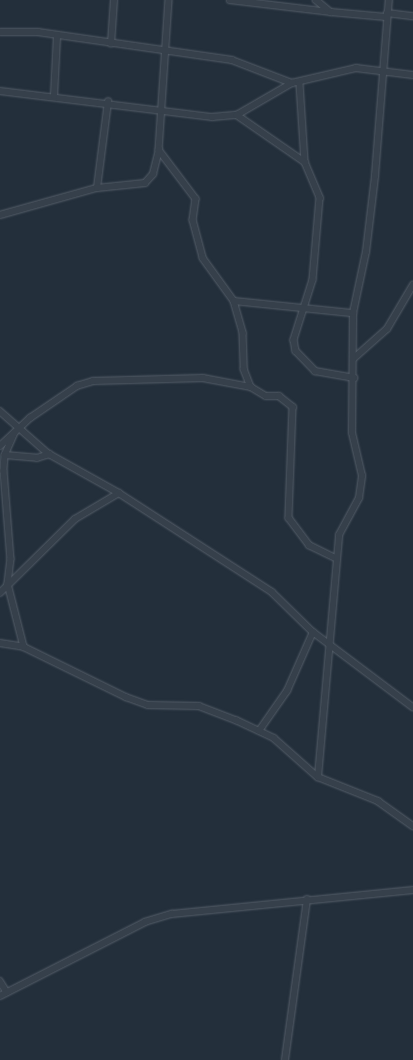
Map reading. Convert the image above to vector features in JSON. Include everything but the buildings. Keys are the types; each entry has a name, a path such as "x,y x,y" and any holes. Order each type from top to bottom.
{"street":[{"path":"111,44 114,0"},
{"path":"0,215 97,188 145,184 153,174 159,150 162,51 170,0"},
{"path":"230,0 331,12 413,16"},
{"path":"316,0 331,12"},
{"path":"318,777 328,644 339,535 359,498 362,476 353,446 353,313 366,252 384,69 388,0"},
{"path":"0,32 57,36 232,60 292,83 300,84 356,68 384,69 413,74"},
{"path":"54,96 57,36"},
{"path":"0,91 108,102 212,116 237,115 292,83"},
{"path":"300,84 305,162 320,198 313,280 294,340 303,361 325,375 354,378"},
{"path":"97,188 108,102"},
{"path":"237,115 305,162"},
{"path":"159,150 192,190 197,205 193,220 203,258 234,301 244,333 244,369 251,387"},
{"path":"353,359 387,329 413,285"},
{"path":"234,301 353,313"},
{"path":"0,446 18,430 77,386 93,381 203,378 251,387 266,396 279,396 293,407 288,518 309,545 336,558"},
{"path":"0,410 18,430 49,454 118,493 272,592 313,632 413,707"},
{"path":"18,430 5,455 8,584 24,647"},
{"path":"5,455 37,458 49,454"},
{"path":"0,593 82,513 118,493"},
{"path":"259,731 294,678 313,632"},
{"path":"0,643 24,647 126,697 148,705 199,706 259,731 318,777 384,804 413,826"},
{"path":"0,996 145,922 207,909 413,890"},
{"path":"285,1060 307,899"},
{"path":"0,981 7,992"}]}
